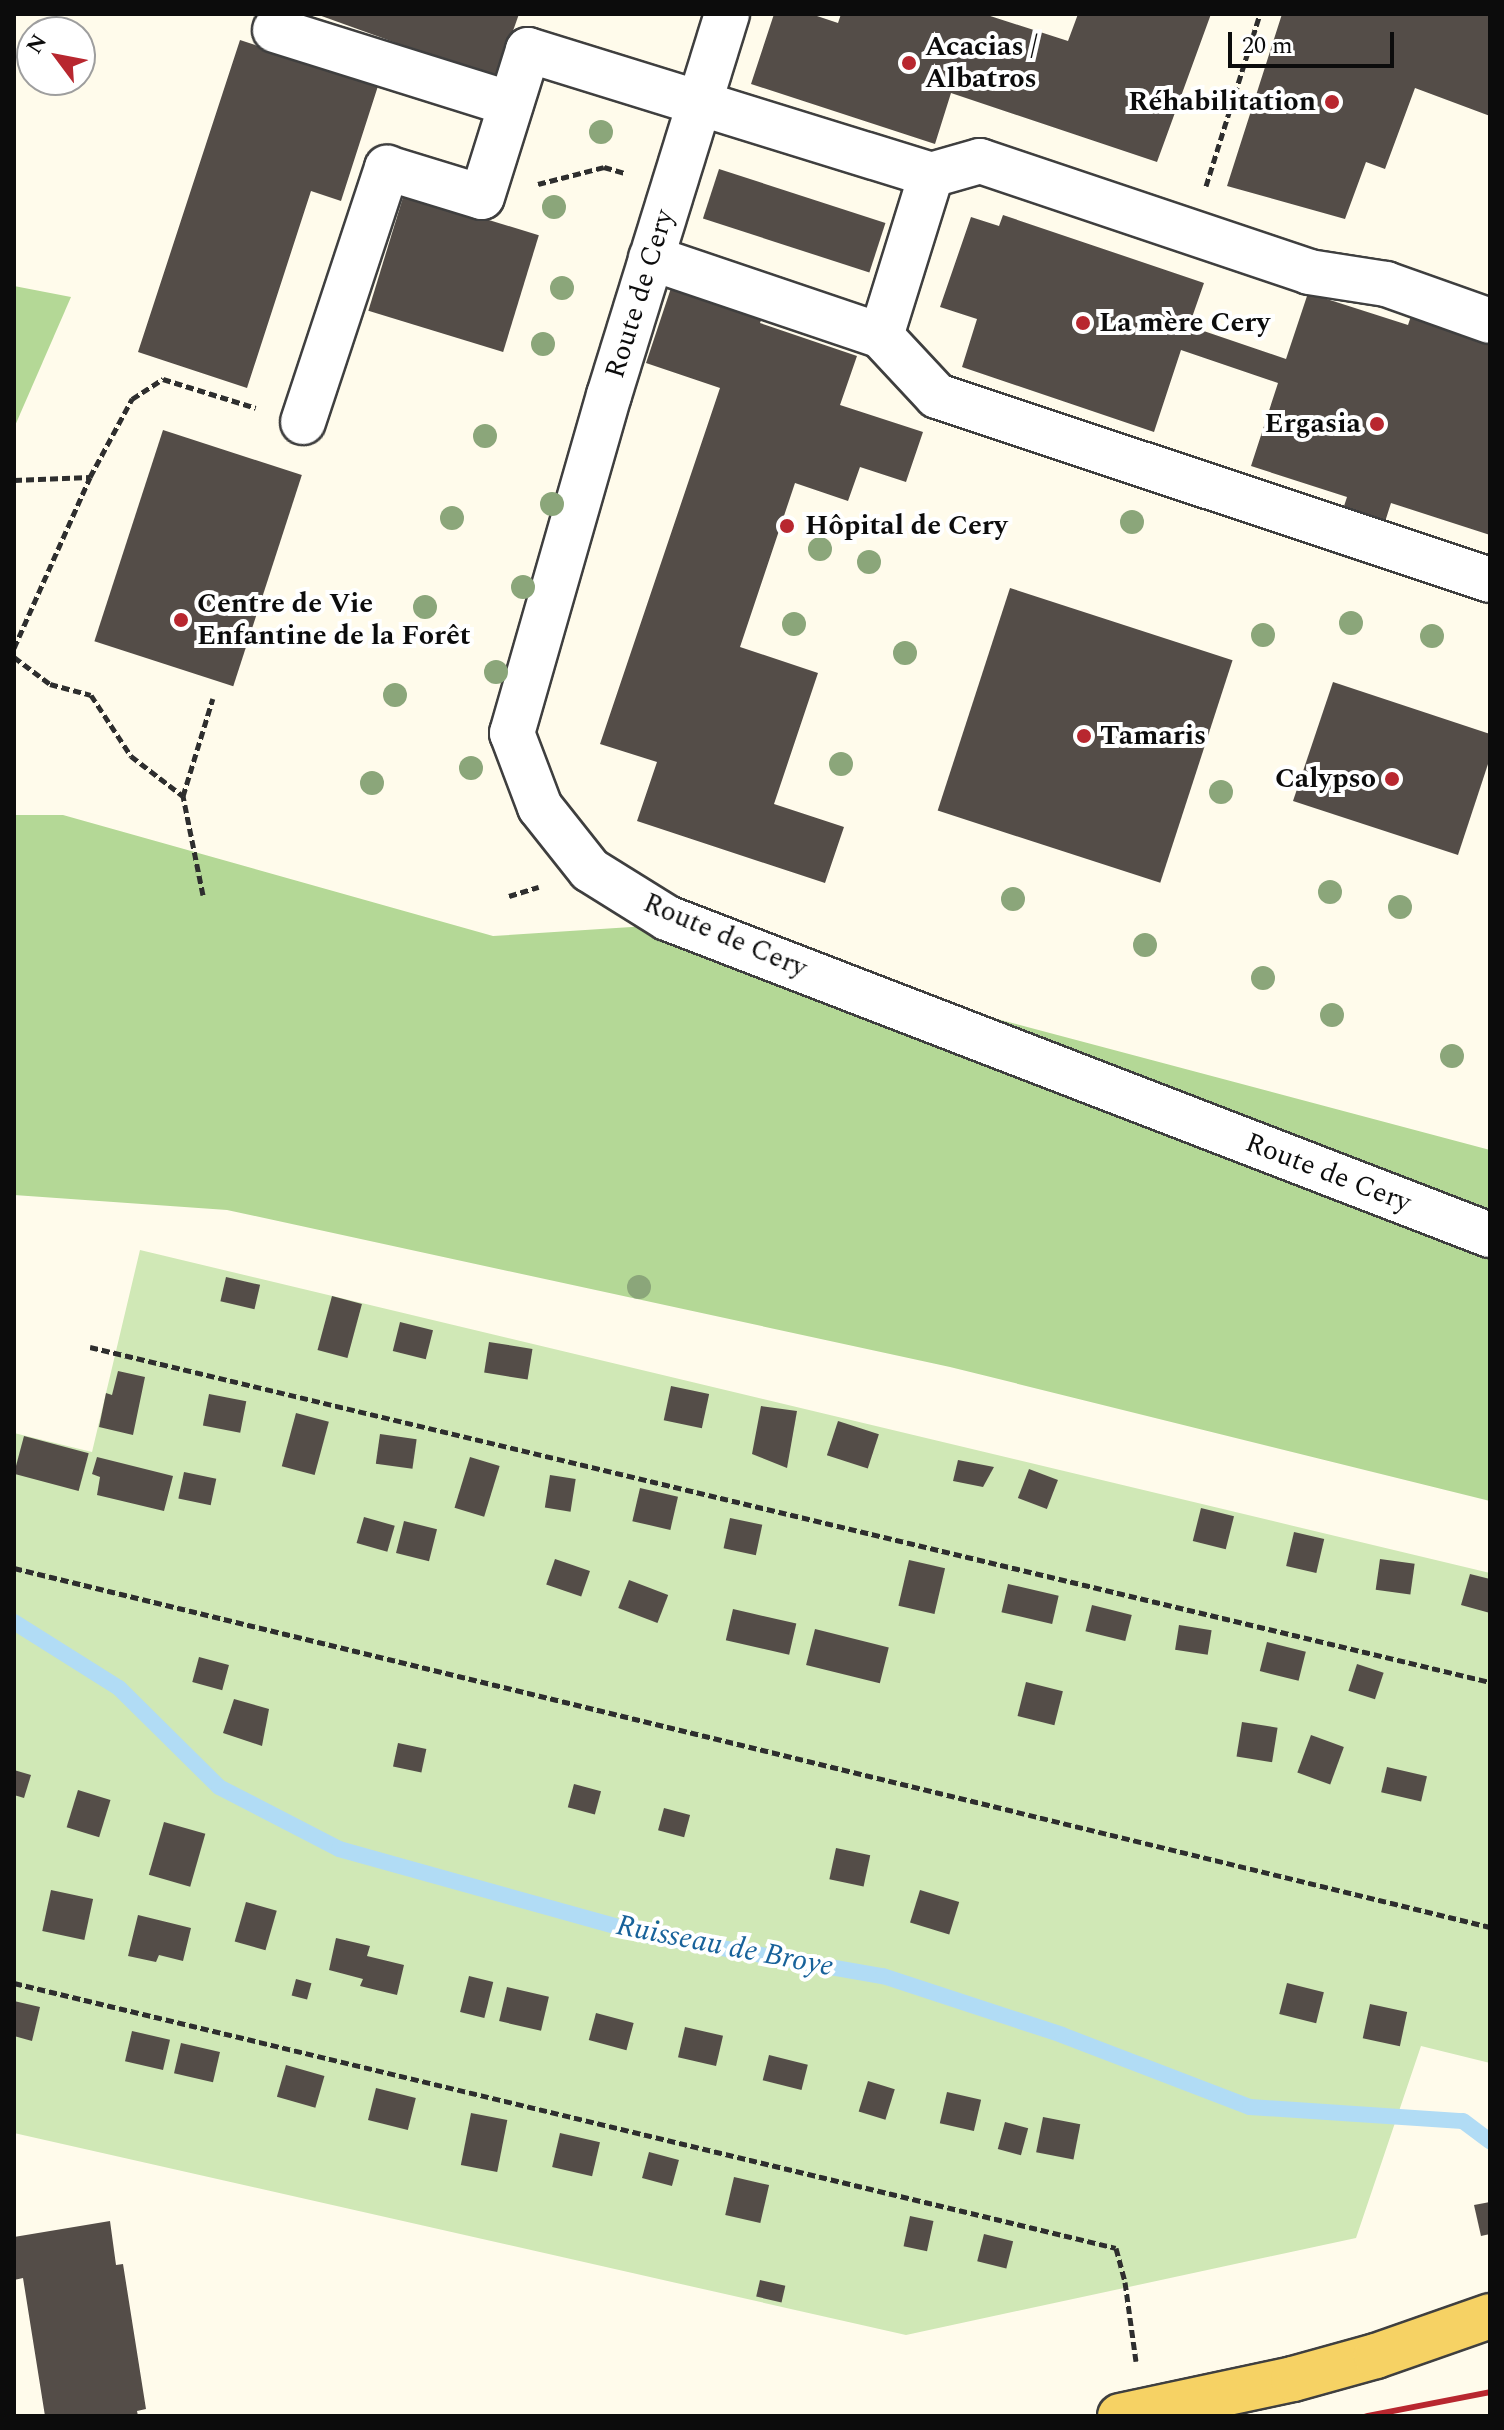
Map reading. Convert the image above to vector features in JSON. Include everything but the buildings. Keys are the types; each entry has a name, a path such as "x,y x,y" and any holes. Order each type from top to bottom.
{"main road":[{"path":"1120,2416 1293,2379 1376,2356 1490,2316"}],"street":[{"name":"Route de Cery","path":"727,14 672,187 512,733 540,807 590,870 667,918 1490,1235"},
{"path":"275,30 511,104"},
{"path":"303,422 387,168 482,197 528,50 931,175 980,161 1309,272 1386,284 1490,321"},
{"path":"881,336 931,175"},
{"path":"651,258 881,336 937,396 1490,580"}],"path":[{"path":"1192,232 1260,14"},
{"path":"482,197 604,167 672,187"},
{"path":"14,648 90,477 132,399 163,379 303,422"},
{"path":"14,480 90,477"},
{"path":"14,657 50,684 91,695 131,756 183,796"},
{"path":"203,895 183,796 213,698"},
{"path":"90,1347 1490,1682"},
{"path":"14,1568 1490,1927"},
{"path":"14,1983 1116,2248 1125,2282 1138,2374"}],"green space":[{"path":"14,286 71,297 14,428"},
{"path":"14,815 63,815 493,936 647,926 1490,1150 1490,1501 950,1367 227,1210 14,1195"},
{"path":"140,1250 1490,1573 1490,2063 1421,2046 1356,2238 906,2335 14,2133 14,1433 92,1452"}],"waterway":[{"name":"Ruisseau de Broye","path":"14,1622 119,1688 219,1787 339,1849 647,1935 883,1976 1062,2035 1250,2107 1463,2121 1490,2141"}],"railway":[{"path":"1367,2416 1490,2392"}],"place":[{"name":"Acacias / Albatros","path":"909,63"},
{"name":"Réhabilitation","path":"1332,102"},
{"name":"La mère Cery","path":"1083,323"},
{"name":"Ergasia","path":"1377,424"},
{"name":"Hôpital de Cery","path":"787,526"},
{"name":"Centre de Vie Enfantine de la Forêt","path":"181,620"},
{"name":"Tamaris","path":"1084,736"},
{"name":"Calypso","path":"1392,779"}]}
